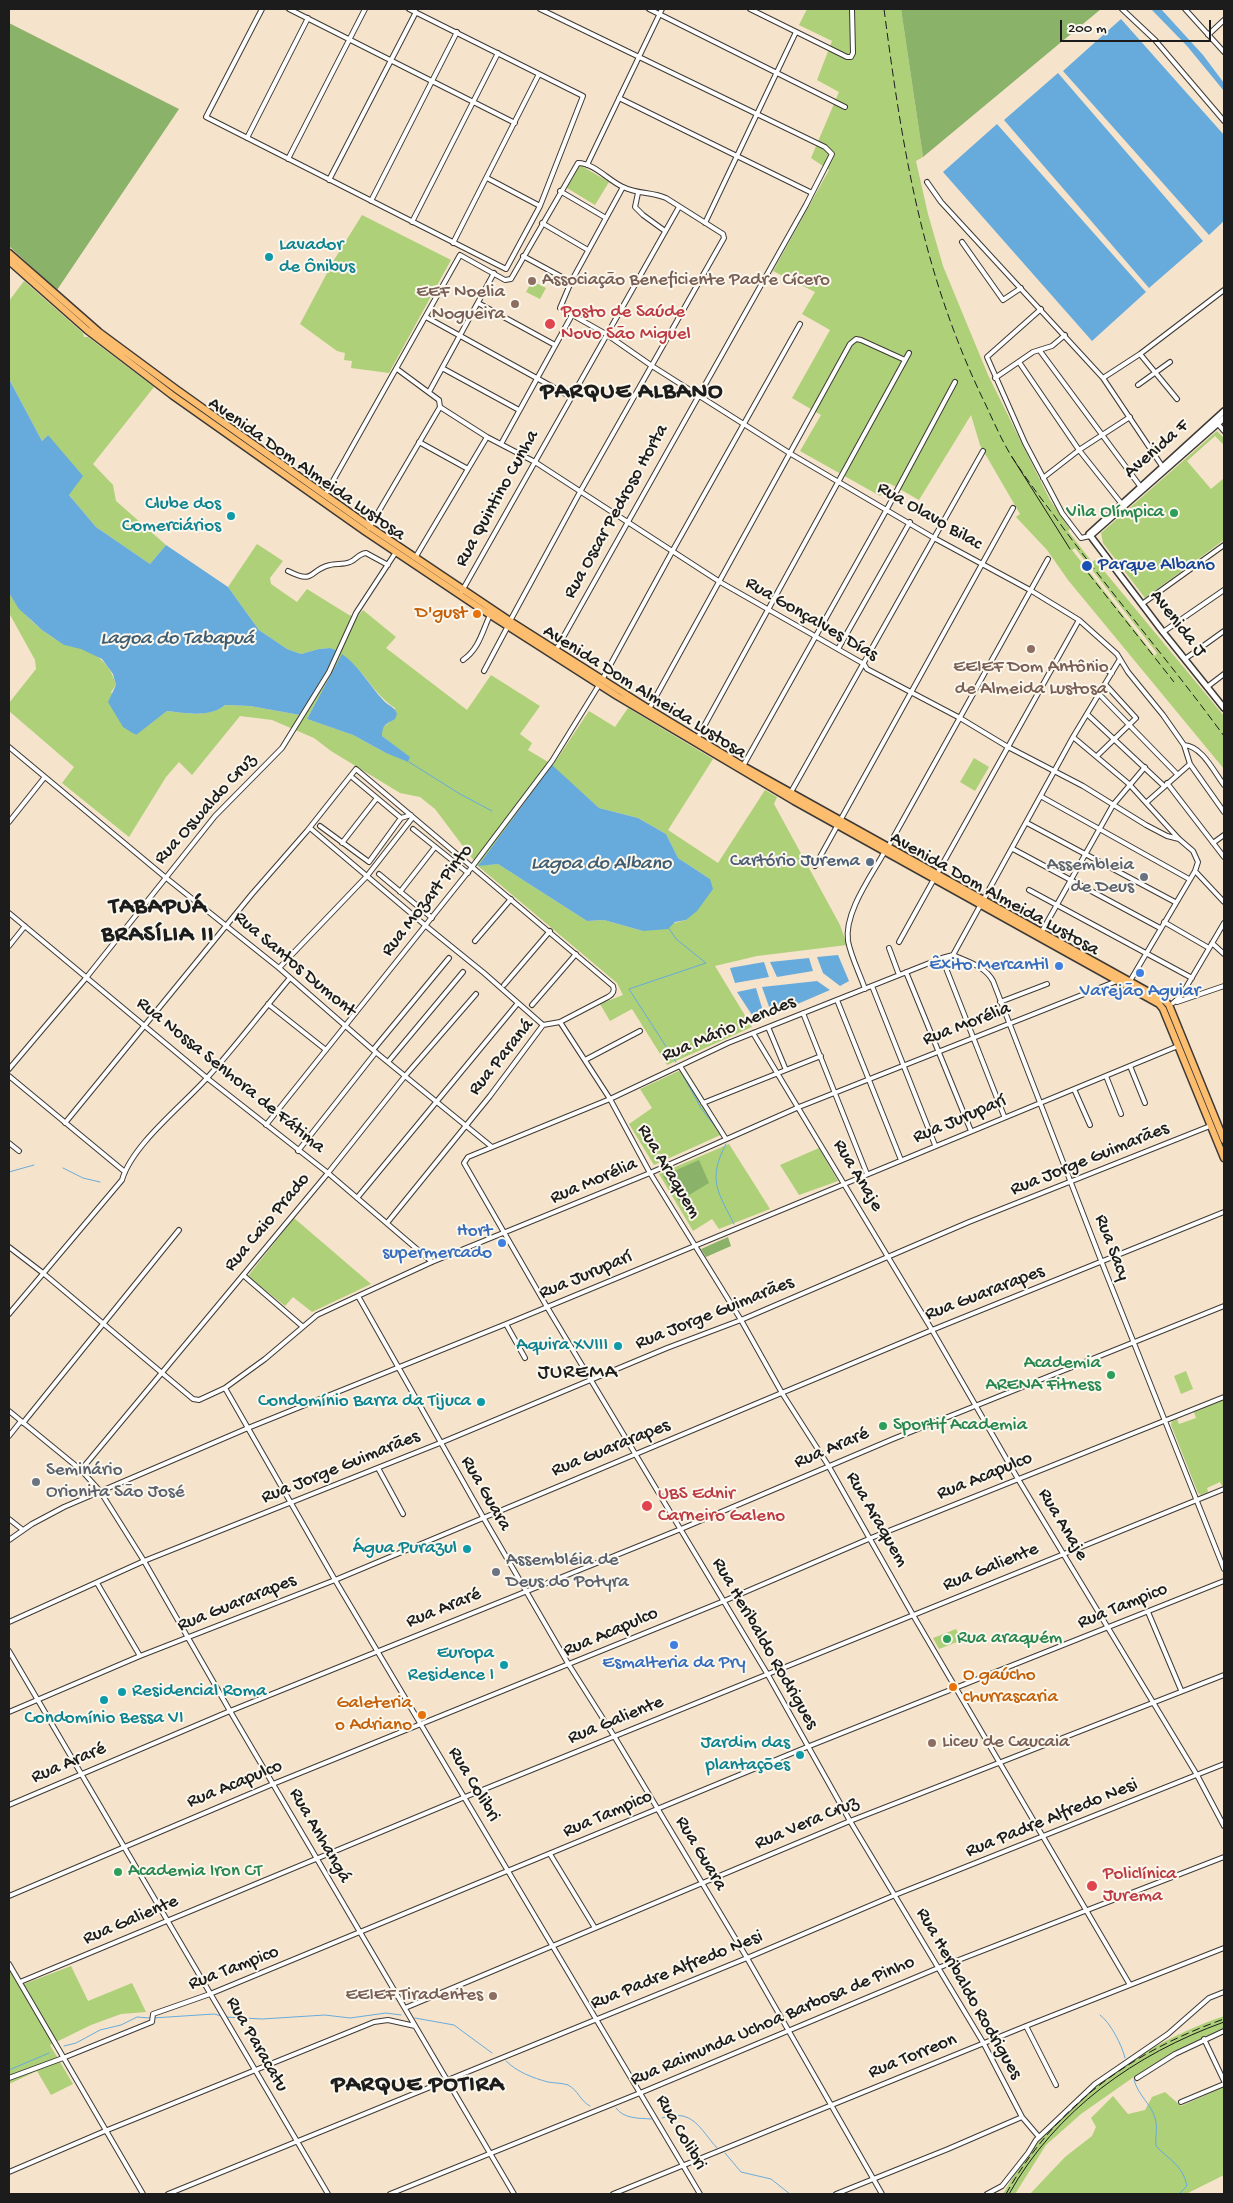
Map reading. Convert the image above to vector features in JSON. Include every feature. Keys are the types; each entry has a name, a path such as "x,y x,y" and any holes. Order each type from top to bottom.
{"main road":[{"name":"Avenida Dom Almeida Lustosa","path":"9,252 99,332 174,392"},
{"name":"Avenida Dom Almeida Lustosa","path":"9,262 87,330 199,410 368,529 415,558 490,615 556,650 601,682"},
{"name":"Avenida Dom Almeida Lustosa","path":"199,410 325,495 396,552 696,741 1107,972 1130,981 1171,1004 1214,1124"},
{"name":"Avenida Dom Almeida Lustosa","path":"618,693 649,709 696,741 791,792 811,807"},
{"name":"Avenida Dom Almeida Lustosa","path":"1107,972 1118,981 1161,1006 1222,1142 1224,1158"}],"street":[{"path":"262,9 206,117 506,269 540,206 583,96 409,9"},
{"path":"289,9 515,123"},
{"path":"288,159 365,9"},
{"path":"540,9 757,114"},
{"path":"649,9 844,107"},
{"path":"587,165 662,9"},
{"path":"750,9 847,57 851,57 853,53 852,9"},
{"path":"1122,9 1155,40 1224,121"},
{"path":"1184,9 1224,52"},
{"path":"329,180 416,12"},
{"path":"246,138 308,18"},
{"path":"1208,36 1224,20"},
{"path":"371,201 457,32"},
{"path":"706,223 796,32"},
{"path":"412,222 498,53"},
{"path":"454,243 539,74"},
{"path":"620,98 812,193"},
{"name":"Rua Oscar Pedroso Horta","path":"556,650 832,156 831,151 757,114"},
{"path":"325,495 460,255 505,280 511,279 576,165 580,163 587,165 623,187 638,193 656,194 724,235 580,492 484,671"},
{"path":"486,178 540,206"},
{"path":"927,182 941,202 1104,378 1162,466"},
{"path":"524,256 571,282 623,187"},
{"path":"560,191 606,218"},
{"path":"638,193 635,206 642,215 665,231"},
{"name":"Rua Quintino Cunha","path":"461,592 679,207"},
{"path":"542,223 588,250"},
{"path":"962,242 1003,300 1021,288"},
{"path":"429,392 494,273"},
{"name":"Rua Olavo Bilac","path":"571,282 559,306 560,308 606,334 652,366 791,454 910,522 934,538 1030,590 1079,620 1114,650 1184,746 1190,764 1224,812"},
{"path":"1104,378 1140,354 1224,290"},
{"path":"478,303 555,346"},
{"path":"1041,309 987,356 995,378 1062,513 1087,536"},
{"path":"500,444 572,315"},
{"path":"426,317 571,397"},
{"name":"Rua Mozart Pinto","path":"266,1125 468,873 552,761 601,682 800,324"},
{"path":"995,378 1034,352 1052,346 1065,335"},
{"path":"649,709 850,344 856,339 861,340 905,360"},
{"path":"1040,351 1140,486"},
{"path":"696,741 909,353"},
{"path":"1140,354 1177,399"},
{"path":"1019,362 1079,450 1121,503"},
{"path":"1138,385 1170,362"},
{"path":"442,368 519,410"},
{"path":"368,529 440,407 438,400 429,392 397,369"},
{"path":"743,766 887,509 955,382"},
{"name":"Rua Gonçalves Días","path":"440,407 487,437 534,462 720,582 864,664 867,669 1055,771 1146,825 1167,836 1179,839"},
{"name":"Avenida F","path":"1087,536 1140,486 1152,479 1162,466 1224,411"},
{"path":"1043,478 1079,450 1130,418"},
{"name":"Avenida F","path":"1087,536 1224,418"},
{"path":"1218,424 1224,430"},
{"path":"415,558 487,437"},
{"path":"419,442 468,469"},
{"path":"791,792 983,451"},
{"path":"815,866 1013,508"},
{"path":"838,649 910,522"},
{"name":"Avenida J","path":"1087,536 1224,708"},
{"path":"1142,604 1224,545"},
{"name":"Rua Oswaldo Cruz","path":"9,1069 86,978 215,816 240,792 287,740 329,672 356,613 396,552"},
{"path":"288,571 299,576 308,577 330,565 347,563 366,553 388,565"},
{"path":"865,989 850,949 848,930 851,912 1048,559"},
{"path":"1163,632 1224,590"},
{"path":"463,660 472,654 477,647 490,615"},
{"path":"899,942 1079,620"},
{"path":"1185,659 1224,631"},
{"path":"953,955 1042,797 1073,737 1120,659"},
{"path":"1094,664 1112,673"},
{"path":"1207,687 1224,674"},
{"path":"1097,756 1113,739 1136,720 1104,684"},
{"path":"1099,694 1177,774"},
{"path":"1087,714 1166,784 1224,857"},
{"path":"1073,737 1129,784 1179,839 1189,846 1198,862 1195,871 1145,952 1130,981"},
{"path":"1184,746 1194,747 1199,751 1224,785"},
{"name":"Rua Santos Dumont","path":"9,747 44,778 226,927 279,968 346,1027 492,1147"},
{"path":"1147,802 1190,764"},
{"path":"1041,934 1113,805 1145,767"},
{"name":"Rua Paraná","path":"310,828 356,768 613,986 614,992 608,997 560,1022 543,1025 466,1126 387,1223"},
{"path":"9,822 44,778"},
{"path":"354,778 401,818"},
{"path":"1042,797 1189,879"},
{"path":"342,843 377,798"},
{"path":"320,826 368,862 401,818 412,816"},
{"path":"279,968 367,876 412,816"},
{"path":"1027,823 1175,902"},
{"path":"65,1124 226,927 310,828 484,973 543,1025"},
{"path":"413,829 468,873"},
{"path":"1213,843 1224,835"},
{"path":"400,892 435,847"},
{"path":"1013,849 1071,882 1160,928"},
{"path":"1195,871 1224,902"},
{"path":"379,874 432,918"},
{"path":"1029,890 1192,978"},
{"path":"474,941 511,899"},
{"name":"Rua Nossa Senhora de Fátima","path":"9,913 207,1078 328,1173 432,1262"},
{"path":"1164,922 1209,948"},
{"path":"1171,1004 1181,996 1224,923"},
{"path":"9,946 25,926"},
{"path":"504,985 550,931"},
{"path":"1212,942 1224,954"},
{"path":"889,948 899,975"},
{"path":"532,1005 576,954"},
{"name":"Rua Mário Mendes","path":"464,1165 468,1157 610,1099 768,1026 953,955"},
{"name":"Rua Sacy","path":"953,955 988,972 1224,1569"},
{"path":"298,1151 449,958"},
{"path":"942,958 1004,1116"},
{"path":"388,1062 463,972"},
{"path":"906,972 971,1131"},
{"path":"9,1314 122,1180 124,1172 144,1144 207,1078 290,978"},
{"name":"Rua Morélia","path":"162,1372 196,1401 225,1388 265,1359 317,1315 432,1262 650,1173 834,1092 1118,981"},
{"path":"1000,1002 1047,984"},
{"path":"872,986 935,1145"},
{"path":"1171,1004 1224,986"},
{"name":"Rua Caio Prado","path":"81,1470 328,1173 405,1076 476,994"},
{"path":"837,1000 902,1160"},
{"path":"357,1198 518,1003"},
{"path":"268,1004 326,1050"},
{"path":"803,1013 867,1174"},
{"name":"Rua Araquem","path":"560,1022 610,1099 650,1173 696,1245 782,1393 828,1465 913,1615 1130,1985"},
{"path":"768,1026 786,1070"},
{"path":"584,1060 640,1031"},
{"name":"Rua Anaje","path":"753,1033 932,1330 1062,1554 1197,1776 1224,1826"},
{"name":"Rua Juruparí","path":"9,1540 64,1507 248,1428 506,1324 1004,1116 1178,1046"},
{"path":"703,1103 821,1056"},
{"path":"680,1066 726,1139"},
{"path":"1130,1066 1145,1103"},
{"path":"9,1076 124,1172"},
{"path":"1106,1076 1122,1114"},
{"path":"1074,1089 1090,1125"},
{"name":"Rua Jorge Guimarães","path":"9,1622 144,1561 291,1504 741,1320 888,1256 1224,1119"},
{"path":"9,1143 19,1151"},
{"name":"Rua Heribaldo Rodrigues","path":"464,1165 768,1675 850,1821 984,2044 1022,2117 1039,2137"},
{"name":"Rua Guararapes","path":"9,1712 140,1656 335,1580 932,1330 1102,1263 1224,1212"},
{"path":"9,1436 179,1230"},
{"path":"9,1247 43,1272 162,1372"},
{"path":"243,1275 302,1326"},
{"name":"Rua Guara","path":"358,1296 440,1443 569,1665 614,1736 747,1958 882,2194"},
{"name":"Rua Araré","path":"9,1805 230,1711 681,1529 828,1465 1224,1306"},
{"path":"506,1324 525,1358"},
{"name":"Rua Colibri","path":"225,1388 335,1580 510,1871 700,2194"},
{"name":"Rua Acapulco","path":"9,1896 123,1846 569,1665 871,1538 1224,1397"},
{"name":"Rua Anhangá","path":"9,1411 81,1470 100,1491 144,1561 514,2194"},
{"path":"378,1468 402,1514"},
{"name":"Rua Galiente","path":"20,1982 464,1797 1224,1489"},
{"path":"9,1519 23,1530"},
{"name":"Rua Tampico","path":"9,2078 152,2022 153,2014 210,1994 808,1747 1224,1581"},
{"path":"97,1583 140,1656"},
{"path":"1148,1612 1181,1690"},
{"name":"Rua Paracatu","path":"9,1651 328,2194"},
{"name":"Rua Vera Cruz","path":"405,2008 850,1821 1153,1704 1181,1690 1224,1675"},
{"name":"Rua Padre Alfredo Nesi","path":"168,2194 747,1958 895,1895 1224,1764"},
{"path":"550,1854 595,1928"},
{"name":"Rua Raimunda Uchoa Barbosa de Pinho","path":"390,2194 640,2093 938,1968 1224,1857"},
{"name":"Rua Torreon","path":"613,2194 1026,2026 1224,1948"},
{"path":"9,1964 143,2194"},
{"path":"987,2194 1005,2183 1039,2137 1099,2080 1168,2034 1209,1998 1224,1992"},
{"path":"9,2172 374,2022 388,2020 415,2026"},
{"path":"1026,2026 1056,2085"},
{"path":"1137,2078 1150,2068 1204,2039 1224,2032"},
{"path":"1181,2102 1224,2082 1204,2039"},
{"path":"836,2194 1022,2117"}],"green space":[{"path":"807,9 901,9 923,157 916,161 928,214 943,266 988,375 1050,500 1070,529 1068,531 1092,562 1095,560 1224,716 1224,769 1068,580 1047,550 1016,517 1020,514 980,445 971,415 919,500 889,483 880,496 800,451 821,415 792,398 830,330 802,314 815,292 773,271 829,170 811,158 839,92 817,80 832,41 799,25","holes":["1075,548 1157,653 1155,656 1072,550"]},
{"path":"901,9 1101,9 923,157"},
{"path":"9,23 179,109 57,290 9,246"},
{"path":"580,165 609,182 595,205 567,188"},
{"path":"362,215 451,260 389,373 351,368 352,361 344,360 345,353 337,351 300,324 334,260"},
{"path":"24,281 83,333 84,337 88,337 154,387 93,464 113,485 116,501 166,545 150,564 96,527 69,495 48,435 42,441 9,379 9,301"},
{"path":"532,281 546,288 540,299 526,292"},
{"name":"Vila Olímpica","path":"1217,431 1224,438 1224,445 1215,436 1187,461 1211,489 1224,478 1224,540 1145,598 1103,543 1101,533"},
{"path":"257,544 283,561 270,578 271,584 297,602 307,589 349,615 357,617 363,610 396,637 386,648 467,710 491,675 540,706 520,734 532,743 528,750 553,765 589,711 615,727 628,708 713,759 668,830 718,863 765,790 777,797 774,804 840,925 847,945 757,956 715,966 752,1027 667,1065 632,1009 610,1021 600,1004 623,995 617,983 478,866 435,809 420,797 400,793 331,751 314,738 272,720 240,716 192,775 179,762 166,777 129,837 62,783 74,767 9,711 9,703 36,669 35,660 9,613 9,593 26,615 46,633 68,646 80,648 93,654 103,662 111,672 116,685 111,692 135,735 167,711 204,713 212,712 225,705 250,706 300,715 337,652 330,648 301,654 287,649 259,630 228,587","holes":["342,655 395,708 390,722 382,728 382,736 409,757 386,753 353,735 307,719","570,782 599,808 638,818 666,834 678,858 710,879 686,920 643,931 604,920 587,921 498,864 479,865"]},
{"path":"974,758 989,767 975,791 960,782"},
{"path":"685,1068 725,1133 654,1165 629,1124 652,1108 640,1089"},
{"path":"729,1144 770,1209 719,1229 712,1219 693,1231 659,1174"},
{"path":"819,1148 838,1181 799,1195 780,1165"},
{"path":"699,1160 709,1183 679,1201 663,1176"},
{"path":"294,1218 371,1284 312,1312 293,1297 285,1306 248,1276"},
{"path":"728,1237 731,1246 706,1257 701,1249"},
{"path":"1186,1371 1193,1389 1181,1394 1174,1376"},
{"path":"1224,1400 1224,1485 1222,1486 1220,1482 1207,1488 1208,1492 1201,1495 1198,1493 1171,1425 1172,1421 1177,1419 1179,1424 1196,1418 1194,1412"},
{"name":"Rua araquém","path":"956,1629 962,1640 939,1649 933,1638"},
{"path":"9,1965 24,1984 71,1966 88,2001 132,1983 146,2012 121,2014 91,2025 50,2045 73,2084 51,2095 37,2071 9,2084"},
{"path":"1224,2016 1224,2030 1174,2052 1138,2074 1081,2114 1046,2145 1015,2194 1003,2194 1045,2134 1070,2108 1097,2085 1157,2045 1190,2029"},
{"path":"1224,2087 1224,2175 1186,2194 1030,2194 1065,2157 1092,2136 1096,2127 1091,2118 1113,2096 1128,2114 1145,2110 1152,2097 1165,2092 1181,2106"}],"water":[{"path":"1151,9 1161,9 1203,55 1224,83 1224,91 1187,46"},
{"path":"1121,19 1224,135 1224,221 1209,235 1063,71"},
{"path":"1058,73 1203,241 1149,288 1004,120"},
{"path":"997,124 1146,292 1092,341 943,172"},
{"name":"Lagoa do Tabapuá","path":"9,379 42,441 48,435 83,476 69,495 96,527 150,564 166,545 228,587 259,630 287,649 301,654 330,648 338,651 300,715 250,706 225,705 212,712 205,713 167,711 136,735 123,727 108,702 116,685 113,674 102,659 81,649 64,645 42,630 19,609 9,593"},
{"path":"342,654 396,712 395,719 384,727 382,736 410,757 408,762 386,753 353,735 307,719"},
{"name":"Lagoa do Albano","path":"552,765 599,808 638,818 666,834 678,858 710,879 713,889 697,911 686,920 675,922 668,929 643,931 604,920 587,921 498,864 478,866"},
{"path":"838,955 849,981 840,986 823,973 817,957"},
{"path":"809,958 813,971 777,977 770,962"},
{"path":"764,962 769,977 735,983 730,968"},
{"path":"817,981 830,990 772,1015 762,987"},
{"path":"756,988 763,1011 752,1015 737,992"}],"waterway":[{"path":"409,762 460,794 492,811"},
{"path":"668,927 676,939 706,963 629,989 676,1062"},
{"path":"680,1070 701,1108 720,1133"},
{"path":"726,1144 720,1156 716,1177 719,1194 734,1224"},
{"path":"9,1172 34,1165"},
{"path":"63,1168 83,1178 100,1182"},
{"path":"225,2017 262,2019 325,2015 350,2018 386,2013 401,2015"},
{"path":"153,2018 214,2014 222,2016"},
{"path":"1100,2015 1115,2034 1125,2058"},
{"path":"64,2046 76,2043 100,2030 121,2025 137,2017 150,2018"},
{"path":"415,2018 454,2025 492,2053"},
{"path":"9,2070 49,2053"},
{"path":"506,2061 531,2076 548,2082 568,2085 590,2106"},
{"path":"1134,2080 1155,2118 1156,2146 1175,2163 1185,2179 1187,2186 1179,2194"},
{"path":"616,2108 627,2116 651,2119"},
{"path":"662,2118 673,2116 688,2118 700,2127 717,2148"},
{"path":"725,2153 741,2172 771,2179 790,2194"}],"tram line":[{"path":"1012,457 1070,549"},
{"path":"1009,2194 1028,2164 1050,2136 1074,2111 1101,2088 1129,2068 1159,2051 1191,2035 1224,2022"}],"railway":[{"path":"884,9 898,109 917,206 943,300 960,348 981,395 1008,450 1027,479 1224,736"},
{"path":"1081,564 1174,682"},
{"path":"1006,2194 1048,2134 1098,2086 1158,2048 1190,2032 1224,2019"}],"place":[{"name":"Lavador de Ônibus","path":"269,257"},
{"name":"Associação Beneficiente Padre Cícero","path":"532,281"},
{"name":"EEF Noelia Nogueira","path":"515,304"},
{"name":"Posto de Saúde Novo São Miguel","path":"550,324"},
{"name":"Vila Olímpica","path":"1174,513"},
{"name":"Clube dos Comerciários","path":"231,516"},
{"name":"Parque Albano","path":"1087,566"},
{"name":"D'gust","path":"477,614"},
{"name":"EEIEF Dom Antônio de Almeida Lustosa","path":"1031,649"},
{"name":"Cartório Jurema","path":"870,862"},
{"name":"Assembleia de Deus","path":"1144,877"},
{"name":"Êxito Mercantil","path":"1059,966"},
{"name":"Varejão Aguiar","path":"1140,973"},
{"name":"Hort supermercado","path":"502,1243"},
{"name":"Aquira XVIII","path":"618,1346"},
{"name":"Academia ARENA Fitness","path":"1111,1375"},
{"name":"Condomínio Barra da Tijuca","path":"481,1402"},
{"name":"Sportif Academia","path":"883,1426"},
{"name":"Seminário Orionita São José","path":"36,1482"},
{"name":"UBS Ednir Carneiro Galeno","path":"647,1506"},
{"name":"Água Purazul","path":"467,1549"},
{"name":"Assembléia de Deus do Potyra","path":"496,1572"},
{"name":"Rua araquém","path":"947,1639"},
{"name":"Esmalteria da Pry","path":"674,1645"},
{"name":"Europa Residence I","path":"504,1665"},
{"name":"O gaúcho churrascaria","path":"953,1687"},
{"name":"Residencial Roma","path":"122,1692"},
{"name":"Condomínio Bessa VI","path":"104,1700"},
{"name":"Galeteria o Adriano","path":"422,1715"},
{"name":"Liceu de Caucaia","path":"932,1743"},
{"name":"Jardim das plantações","path":"800,1755"},
{"name":"Academia Iron CT","path":"118,1872"},
{"name":"Policlínica Jurema","path":"1092,1886"},
{"name":"EEIEF Tiradentes","path":"493,1996"}],"district":[{"name":"PARQUE ALBANO","path":"632,393"},
{"name":"TABAPUÁ BRASÍLIA II","path":"158,922"},
{"name":"JUREMA","path":"578,1374"},
{"name":"PARQUE POTIRA","path":"418,2086"}]}
